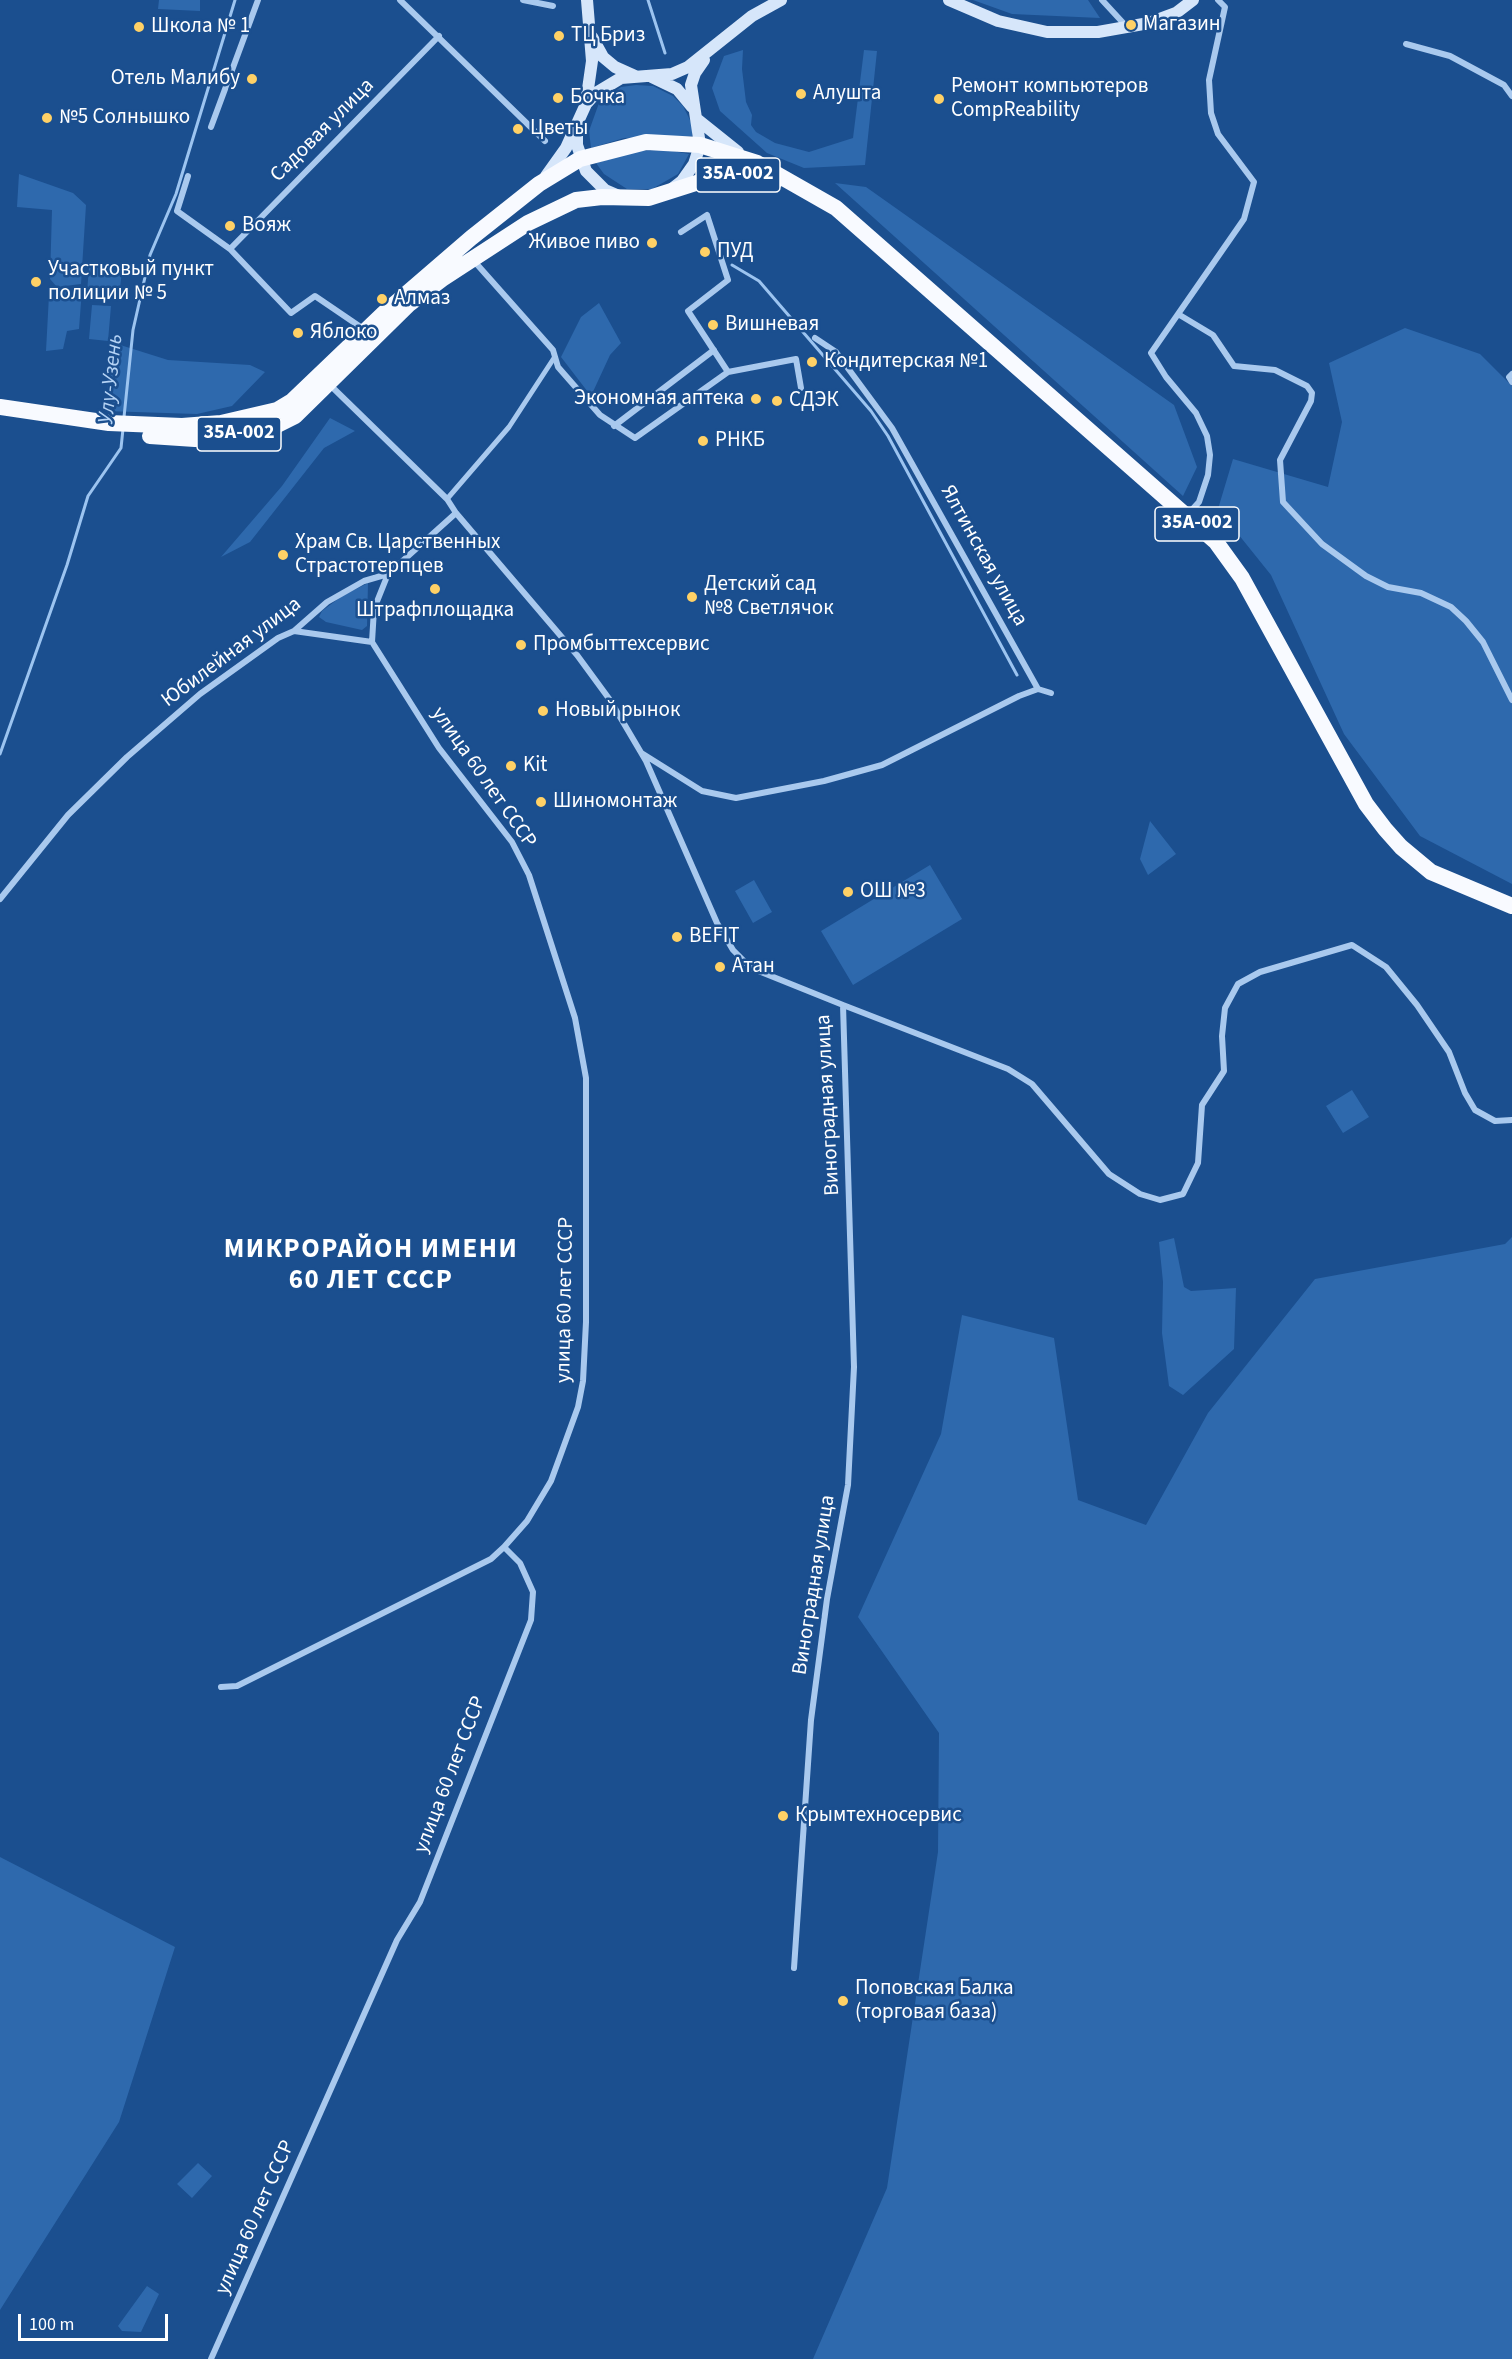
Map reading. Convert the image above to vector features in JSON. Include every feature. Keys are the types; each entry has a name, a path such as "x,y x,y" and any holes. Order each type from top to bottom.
{"highway":[{"name":"35А-002","path":"539,184 580,159 646,142 699,145 757,163 836,208 1187,514 1216,542 1242,578 1366,804 1384,829 1401,847 1431,872 1512,906"},
{"name":"35А-002","path":"0,419 131,429 195,439 267,430 295,416 324,380 468,253 576,200 602,197 649,198 718,177 745,174 777,178 809,191"},
{"path":"324,380 366,331 468,253 539,184"},
{"path":"0,407 108,427"}],"main road":[{"path":"586,104 591,36 587,0"},
{"path":"696,116 691,96 692,79 699,65 752,16 781,0"},
{"path":"949,0 998,21 1047,32 1098,32 1128,29 1176,12 1193,0"},
{"path":"591,36 603,57 615,67 635,76"},
{"path":"651,77 672,74 713,50"},
{"name":"35А-002","path":"580,159 577,145 580,117 586,104 607,84 635,76 651,77 677,89 696,116 728,146 757,163"},
{"name":"35А-002","path":"666,193 682,181 694,164 699,145 696,116"},
{"path":"539,184 566,148 580,117"},
{"path":"580,159 595,182 617,196 630,199"}],"street":[{"path":"210,127 258,0"},
{"path":"400,0 439,36 493,93 545,141"},
{"path":"523,0 553,6"},
{"path":"1101,0 1128,29"},
{"path":"1187,514 1199,502 1208,475 1210,455 1206,436 1196,413 1166,377 1150,353 1244,219 1254,182 1218,134 1211,113 1209,80 1225,7 1218,0"},
{"name":"Садовая улица","path":"230,249 439,36"},
{"path":"1406,44 1450,56 1504,85 1512,96"},
{"path":"188,176 177,211 230,249 291,314 315,296 366,331"},
{"path":"681,232 707,215 728,280 688,311 728,372"},
{"path":"468,253 553,350 558,367 600,415 635,438 728,372 796,359 801,388"},
{"path":"1178,314 1213,335 1234,366 1275,370 1307,386 1312,393 1311,401 1280,460 1283,502 1322,544 1366,576 1388,587 1421,593 1451,607 1483,642 1512,700"},
{"name":"Ялтинская улица","path":"815,338 836,352 892,428 1038,689"},
{"path":"614,426 714,350"},
{"path":"447,499 509,427 554,358"},
{"path":"1512,374 1509,377 1512,382"},
{"name":"Виноградная улица","path":"324,380 447,499 456,513 577,655 610,700 641,753 680,833 717,923 733,950 751,968 843,1005 854,1367 848,1485 827,1599 811,1719 794,1968"},
{"name":"Юбилейная улица","path":"0,899 68,816 127,757 200,693 278,638 294,631 327,602 364,581 388,574 456,513"},
{"path":"294,631 372,642 374,609 388,574"},
{"name":"улица 60 лет СССР","path":"211,2359 397,1940 420,1902 531,1620 533,1592 520,1563 504,1547 528,1521 550,1481 578,1407 583,1381 586,1322 586,1078 575,1018 543,914 528,874 512,842 439,748 372,642"},
{"path":"641,753 702,791 736,798 825,781 882,765 1018,696 1038,689 1051,693"},
{"path":"843,1005 1008,1069 1032,1084 1110,1174 1140,1194 1160,1200 1183,1194 1198,1163 1202,1105 1224,1071 1222,1036 1225,1008 1238,984 1260,972 1352,945 1386,967 1417,1005 1449,1052 1465,1093 1475,1110 1495,1121 1512,1120"},
{"path":"221,1687 237,1686 491,1559 504,1547"}],"shaded area":[{"path":"159,0 200,0 200,11 158,9"},
{"path":"973,0 1088,0 1100,18 1012,14"},
{"path":"743,50 742,69 746,102 752,115 751,125 756,132 775,143 809,152 853,138 864,50 877,51 865,165 804,168 767,153 720,111 712,88 724,56"},
{"path":"653,86 673,96 683,106 692,124 692,136 624,138 591,148 589,131 599,103 621,87"},
{"path":"667,150 689,154 678,174 652,189 627,189 604,174 596,163 636,151"},
{"path":"19,174 73,193 86,205 81,284 57,287 50,279 52,210 17,207"},
{"path":"835,183 866,187 1174,405 1197,467 1183,496"},
{"path":"89,267 122,271 119,297 87,293"},
{"path":"82,289 79,329 67,331 63,349 46,351 49,295 57,291"},
{"path":"599,303 621,343 610,355 591,396 561,357 581,317"},
{"path":"92,305 111,306 108,341 89,339"},
{"path":"1405,328 1480,354 1512,386 1512,884 1420,836 1344,734 1271,575 1218,509 1233,459 1328,487 1342,422 1329,363"},
{"path":"114,343 168,360 250,365 265,372 232,406 197,414 104,411"},
{"path":"330,418 355,431 324,448 250,542 221,557 282,486"},
{"path":"368,583 367,626 362,630 326,622 319,617 322,611 342,596"},
{"path":"1150,821 1176,854 1148,875 1140,859"},
{"path":"930,865 962,919 853,985 821,931"},
{"path":"754,880 772,912 753,923 735,891"},
{"path":"1352,1090 1369,1117 1343,1133 1326,1106"},
{"path":"1512,1237 1512,2359 813,2359 887,2188 938,1852 939,1733 858,1617 941,1434 962,1315 1054,1338 1078,1500 1146,1525 1208,1413 1315,1279 1505,1244"},
{"path":"1174,1238 1184,1287 1191,1291 1236,1288 1234,1349 1183,1395 1169,1386 1162,1333 1163,1282 1159,1242"},
{"path":"0,1857 175,1947 119,2122 0,2310"},
{"path":"198,2163 212,2176 192,2198 177,2184"},
{"path":"147,2286 159,2294 141,2332 122,2331 118,2326"}],"waterway":[{"name":"Улу-Узень","path":"124,417 133,330 150,255 176,194 235,0"},
{"path":"648,0 665,53"},
{"path":"732,265 759,281 871,411 888,436 1017,675"},
{"name":"Улу-Узень","path":"0,754 67,565 88,496 121,448 123,429"}],"place":[{"name":"Магазин","path":"1131,25"},
{"name":"Школа № 1","path":"139,27"},
{"name":"ТЦ Бриз","path":"559,36"},
{"name":"Отель Малибу","path":"252,79"},
{"name":"Алушта","path":"801,94"},
{"name":"Бочка","path":"558,98"},
{"name":"Ремонт компьютеров CompReability","path":"939,99"},
{"name":"№5 Солнышко","path":"47,118"},
{"name":"Цветы","path":"518,129"},
{"name":"Вояж","path":"230,226"},
{"name":"Живое пиво","path":"652,243"},
{"name":"ПУД","path":"705,252"},
{"name":"Участковый пункт полиции № 5","path":"36,282"},
{"name":"Алмаз","path":"382,299"},
{"name":"Вишневая","path":"713,325"},
{"name":"Яблоко","path":"298,333"},
{"name":"Кондитерская №1","path":"812,362"},
{"name":"Экономная аптека","path":"756,399"},
{"name":"СДЭК","path":"777,401"},
{"name":"РНКБ","path":"703,441"},
{"name":"Храм Св. Царственных Страстотерпцев","path":"283,555"},
{"name":"Штрафплощадка","path":"435,589"},
{"name":"Детский сад №8 Светлячок","path":"692,597"},
{"name":"Промбыттехсервис","path":"521,645"},
{"name":"Новый рынок","path":"543,711"},
{"name":"Kit","path":"511,766"},
{"name":"Шиномонтаж","path":"541,802"},
{"name":"ОШ №3","path":"848,892"},
{"name":"BEFIT","path":"677,937"},
{"name":"Атан","path":"720,967"},
{"name":"Крымтехносервис","path":"783,1816"},
{"name":"Поповская Балка (торговая база)","path":"843,2001"}],"district":[{"name":"МИКРОРАЙОН ИМЕНИ 60 ЛЕТ СССР","path":"371,1266"}]}
